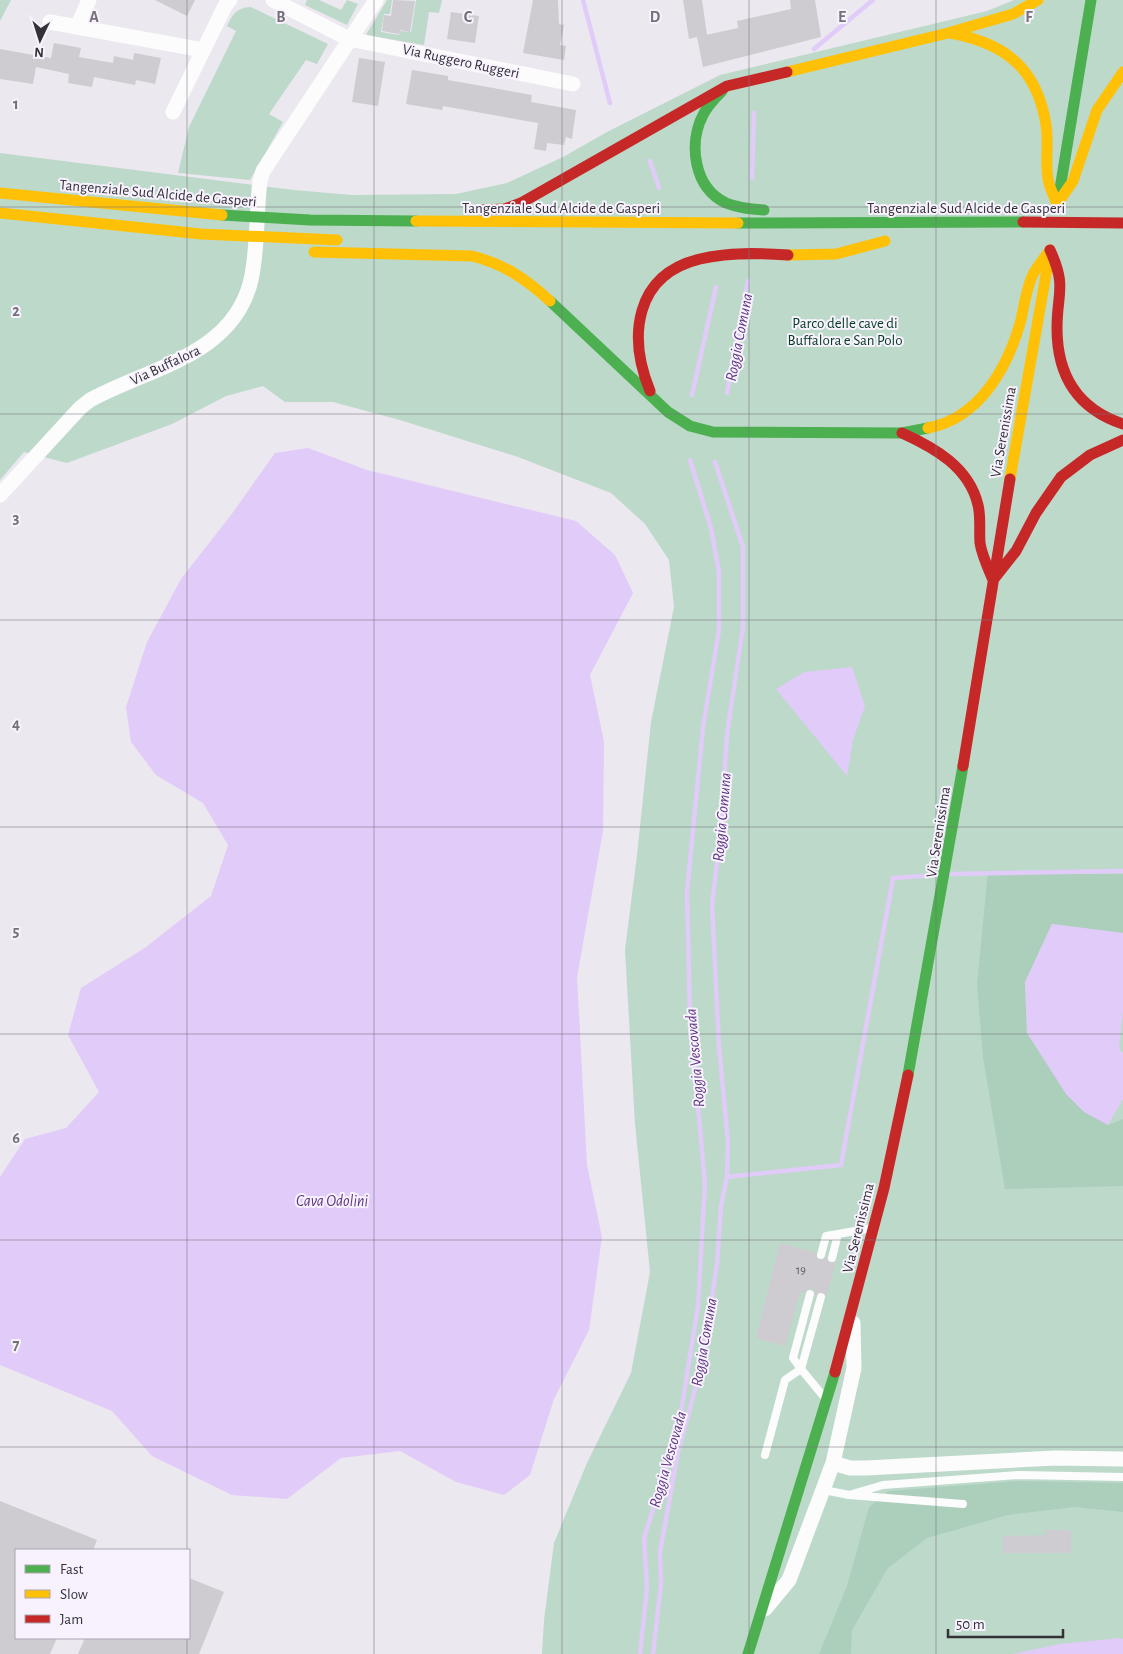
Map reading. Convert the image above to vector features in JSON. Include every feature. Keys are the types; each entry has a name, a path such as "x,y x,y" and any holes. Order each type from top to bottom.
{"main road":[{"path":"310,220 368,210 505,209 521,202 727,86 948,33 1014,14 1038,0"},
{"name":"Via Serenissima","path":"748,1654 805,1480 852,1317 922,1011 945,884 993,580 1091,0"},
{"path":"948,33 977,38 1000,49 1022,67 1034,84 1046,125 1048,180 1057,204"},
{"path":"1057,204 1073,181 1097,110 1123,72"},
{"path":"727,86 706,108 698,128 695,143 700,177 706,188 717,198 734,207 779,210"},
{"name":"Tangenziale Sud Alcide de Gasperi","path":"0,193 171,211 310,220 605,224 1123,223"},
{"path":"907,210 964,222"},
{"path":"0,213 201,234 345,240"},
{"path":"201,234 241,249 266,251"},
{"path":"652,397 639,364 635,340 637,319 647,294 672,268 689,260 716,255 832,255 889,241 836,241"},
{"path":"1051,241 1062,281 1057,332 1059,349 1072,389 1083,405 1106,420 1123,424"},
{"path":"306,252 472,256 496,262 535,287 668,412 690,426 713,432 902,433 943,425 968,410 988,391 1008,355 1020,322 1031,277 1051,241"},
{"path":"739,242 768,242"},
{"path":"902,433 936,449 955,464 968,483 978,505 981,548 993,580"},
{"path":"993,580 1016,551 1036,513 1061,477 1090,455 1123,440"}],"street":[{"path":"78,27 89,0"},
{"path":"173,112 224,6 230,0"},
{"path":"273,0 349,38"},
{"name":"Via Buffalora","path":"0,495 80,408 90,400 192,354 218,337 229,325 239,310 251,278 260,181 263,171 349,38 376,0"},
{"path":"50,22 203,50"},
{"name":"Via Ruggero Ruggeri","path":"349,38 573,84"},
{"path":"762,1612 780,1593 789,1580 833,1463 854,1368 855,1337 852,1317"},
{"path":"833,1463 850,1468 866,1468 1055,1458 1123,1459"}],"lane":[{"path":"821,1255 826,1236 874,1227"},
{"path":"832,1258 838,1234"},
{"path":"810,1294 793,1358 827,1402"},
{"path":"765,1455 786,1380 801,1369 821,1297"},
{"path":"849,1495 883,1485 1009,1476 1123,1476"},
{"path":"824,1490 849,1495 963,1504"}],"green space":[{"path":"0,0 11,0 0,21"},
{"path":"307,0 319,0 341,10 347,0 358,4 347,25 305,5"},
{"path":"387,0 392,0 390,14 384,14 381,32 399,35 400,31 411,32 416,0 442,0 439,13 429,12 424,45 366,35"},
{"name":"Parco delle cave di Buffalora e San Polo","path":"1014,0 1123,0 1123,1654 542,1654 544,1620 554,1543 587,1463 631,1373 650,1272 635,1124 625,950 651,722 674,607 669,560 645,524 611,493 518,457 400,420 333,402 285,402 263,386 226,396 172,424 67,463 24,452 0,480 0,153 294,190 352,195 456,194 507,183 563,157 607,132 720,75 987,11"},
{"path":"251,7 328,44 317,64 306,60 269,114 283,122 250,180 178,173 189,127 236,31 227,26 236,12"},
{"path":"988,870 998,874 1123,874 1123,933 1052,924 1025,982 1027,1033 1108,1125 1123,1119 1123,1186 1005,1189 983,1057 977,985"},
{"path":"1018,1481 1123,1483 1123,1512 1074,1507 1008,1515 927,1538 888,1568 852,1630 851,1654 819,1654 847,1586 869,1507 889,1491"}],"water":[{"name":"Cava Odolini","path":"308,448 367,470 576,521 615,555 633,593 590,675 604,742 603,831 577,977 587,1165 602,1237 589,1330 554,1399 530,1475 504,1495 456,1482 400,1451 341,1458 287,1499 232,1495 152,1456 112,1411 0,1365 0,1177 25,1139 66,1128 99,1092 68,1035 81,988 146,947 211,896 228,845 203,803 156,775 131,742 126,707 147,642 181,579 231,515 275,453"},
{"path":"852,667 865,706 853,740 847,776 776,689 804,672"},
{"path":"1052,924 1123,933 1123,1012 1119,1049 1123,1053 1123,1099 1108,1125 1084,1112 1066,1094 1027,1033 1025,982"},
{"path":"1123,1639 1123,1654 1013,1654 1060,1644"}],"building":[{"path":"155,0 195,0 187,16"},
{"path":"393,0 415,1 410,32 400,30 399,34 382,31 384,15 391,16"},
{"path":"533,0 558,0 559,24 564,25 560,45 566,46 564,60 523,53"},
{"path":"683,0 702,0 707,35 738,28 737,21 791,9 790,0 815,0 821,37 703,67 697,37 689,39"},
{"path":"451,12 479,16 475,43 447,39"},
{"path":"54,43 81,48 79,57 113,63 114,56 133,60 134,53 161,58 155,84 136,80 135,85 94,77 92,87 68,83 69,74 36,67 33,84 0,79 0,49 51,58"},
{"path":"359,58 385,62 378,106 352,102"},
{"path":"412,70 448,76 448,80 532,95 531,102 576,110 572,139 566,137 564,145 547,143 546,151 534,149 538,123 443,106 442,110 406,104"},
{"path":"780,1243 816,1253 819,1260 823,1260 826,1256 828,1262 836,1262 826,1297 822,1292 815,1296 814,1290 811,1288 804,1293 800,1292 785,1346 756,1338"},
{"path":"0,1501 97,1540 93,1549 15,1549 15,1639 57,1639 50,1654 0,1654"},
{"path":"1046,1530 1071,1530 1071,1553 1003,1553 1003,1536 1046,1535"},
{"path":"190,1578 224,1592 199,1654 78,1654 85,1639 190,1639"}],"waterway":[{"name":"Roggia Vescovada","path":"583,0 610,103"},
{"name":"Roggia Comuna","path":"814,49 873,0"},
{"name":"Roggia Comuna","path":"752,178 754,113"},
{"name":"Roggia Vescovada","path":"650,161 659,188"},
{"name":"Roggia Comuna","path":"727,393 748,281"},
{"name":"Roggia Vescovada","path":"692,395 716,287"},
{"name":"Roggia Vescovada","path":"640,1654 647,1588 644,1538 678,1431 698,1306 705,1184 690,1018 687,892 703,727 719,630 719,573 711,528 690,460"},
{"name":"Roggia Comuna","path":"653,1654 661,1584 660,1552 678,1452 702,1364 717,1264 721,1206 727,1177 728,1142 719,1047 712,905 721,829 727,734 743,627 743,547 715,462"},
{"name":"Roggia Comuna","path":"951,874 1123,871"},
{"name":"Roggia Comuna","path":"727,1177 841,1165 893,878 938,875"}],"traffic: fast":[{"path":"1058,201 1091,0"},
{"path":"722,91 707,108 698,126 695,152 701,176 715,196 726,203 749,209 764,210"},
{"path":"222,215 310,220 416,221"},
{"path":"738,223 1023,222"},
{"path":"550,301 668,412 690,426 713,432 902,433 928,428"},
{"path":"908,1075 963,766"},
{"path":"748,1654 835,1372"}],"traffic: slow":[{"path":"787,72 948,33 1013,14 1038,0"},
{"path":"950,33 970,37 1002,51 1026,73 1042,105 1047,132 1048,179 1057,204"},
{"path":"1057,204 1073,181 1097,110 1123,72"},
{"path":"0,193 222,215"},
{"path":"0,213 201,234 337,240"},
{"path":"416,221 738,223"},
{"path":"788,255 836,254 885,241"},
{"path":"928,428 963,414 977,402 1000,372 1021,320 1032,275 1050,250"},
{"path":"314,252 472,256 494,263 514,273 550,301"},
{"path":"1010,479 1050,252"}],"traffic: jam":[{"path":"482,210 505,209 521,203 727,86 787,72"},
{"path":"1023,222 1123,223"},
{"path":"1050,250 1060,281 1057,316 1058,345 1066,376 1082,400 1107,418 1123,424"},
{"path":"650,391 639,350 639,330 642,311 649,294 661,279 678,267 700,259 721,255 788,255"},
{"path":"902,433 938,452 959,469 967,480 974,492 978,505 981,548 993,580"},
{"path":"993,580 1016,551 1036,513 1061,477 1090,455 1123,440"},
{"path":"963,766 1010,479"},
{"path":"835,1372 884,1188 908,1075"}]}
